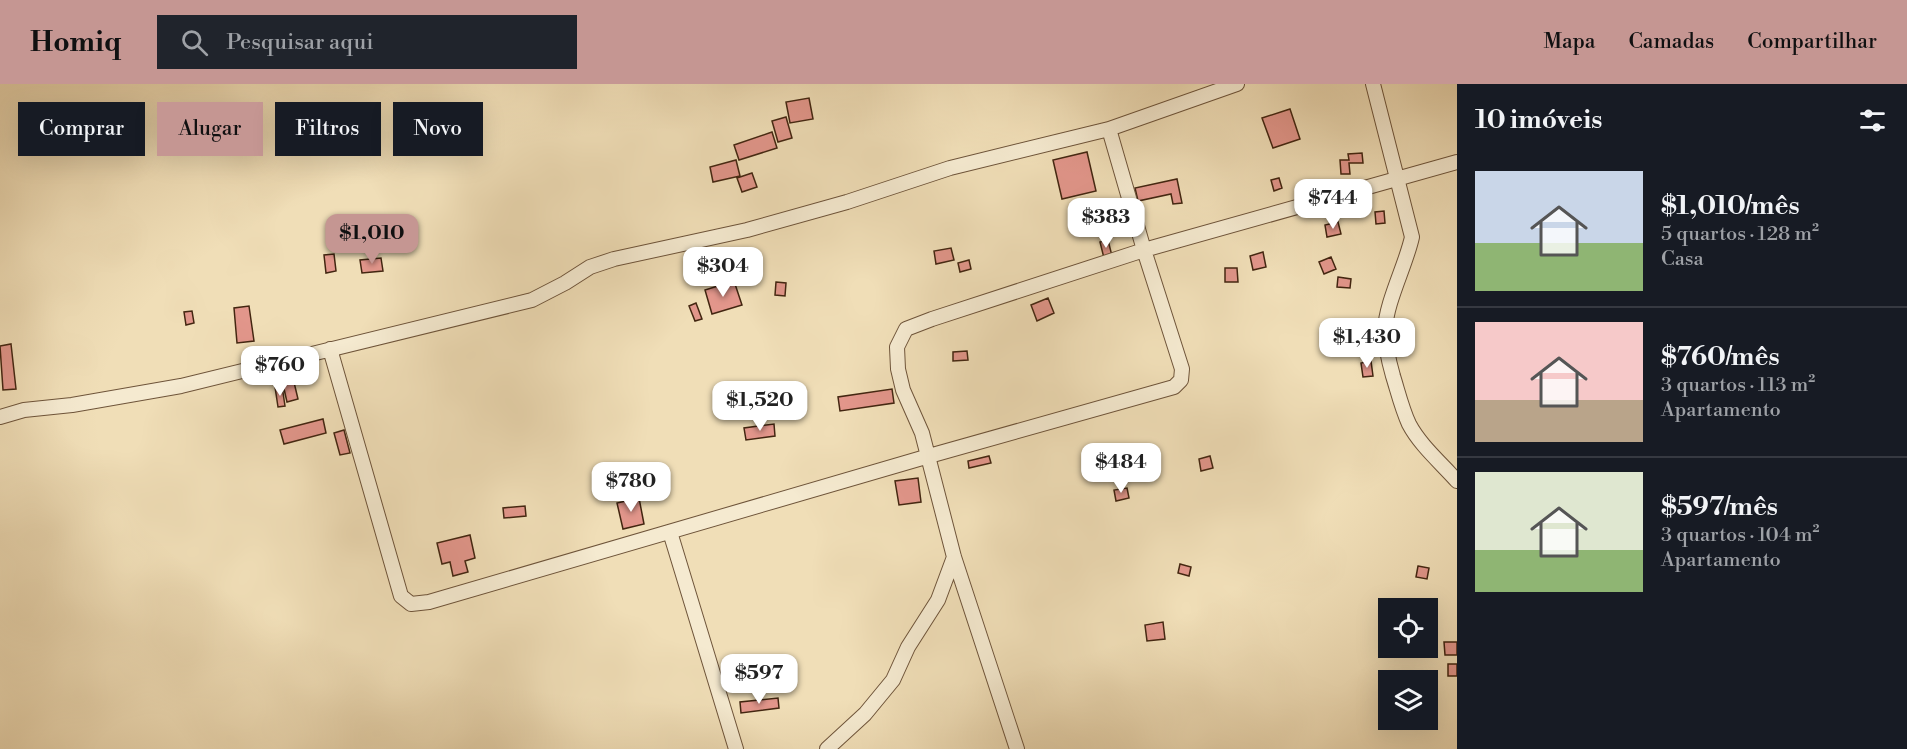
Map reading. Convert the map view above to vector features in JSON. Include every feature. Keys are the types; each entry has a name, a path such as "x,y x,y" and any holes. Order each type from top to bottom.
{"street":[{"path":"0,417 24,410 72,405 180,386 532,300 590,267 614,259 747,230 846,202 950,168 1109,129 1237,84"},
{"path":"1373,84 1412,237 1385,330 1390,363 1402,409 1410,426 1457,481"},
{"path":"330,349 401,596 411,604 429,603 929,456 1174,387 1181,380 1182,369 1109,129"},
{"path":"1017,749 954,557 922,433 903,390 898,369 897,346 906,329 1144,250 1457,162"},
{"path":"670,532 736,749"},
{"path":"827,749 864,714 893,680 908,647 938,600 954,557"}],"building":[{"path":"809,98 813,119 790,123 786,102"},
{"path":"1290,109 1300,139 1273,148 1262,118"},
{"path":"786,117 792,138 778,142 772,121"},
{"path":"772,132 777,148 739,160 734,145"},
{"path":"1087,152 1096,191 1062,199 1053,160"},
{"path":"1362,153 1363,163 1349,163 1350,174 1341,174 1340,160 1349,160 1348,154"},
{"path":"736,160 740,176 713,182 710,167"},
{"path":"752,173 757,187 742,192 737,178"},
{"path":"1279,178 1282,188 1274,191 1271,180"},
{"path":"1177,179 1182,203 1173,204 1171,194 1138,201 1135,188"},
{"path":"1384,211 1385,223 1376,224 1375,212"},
{"path":"1338,222 1341,234 1327,237 1325,225"},
{"path":"1108,240 1112,256 1104,258 1100,242"},
{"path":"951,248 954,260 936,264 934,251"},
{"path":"1263,252 1266,267 1253,270 1250,256"},
{"path":"334,254 336,271 326,273 324,255"},
{"path":"1331,257 1336,269 1324,274 1319,262"},
{"path":"381,258 383,271 362,273 360,260"},
{"path":"969,260 971,269 960,272 958,263"},
{"path":"1225,268 1237,268 1238,282 1225,282"},
{"path":"1338,277 1351,279 1350,288 1337,287"},
{"path":"734,281 742,305 712,314 705,290"},
{"path":"776,282 786,283 785,296 775,295"},
{"path":"1048,298 1054,313 1037,321 1031,305"},
{"path":"696,303 702,319 695,321 689,306"},
{"path":"249,306 254,341 237,343 234,308"},
{"path":"192,311 194,323 186,325 184,312"},
{"path":"11,344 16,389 3,390 0,346"},
{"path":"967,351 968,360 953,361 953,352"},
{"path":"1371,361 1373,376 1363,377 1361,363"},
{"path":"293,378 298,399 287,402 282,380"},
{"path":"282,386 285,406 278,407 275,387"},
{"path":"892,389 894,403 840,411 838,397"},
{"path":"323,419 326,433 284,444 280,430"},
{"path":"774,424 775,436 746,440 744,428"},
{"path":"344,430 350,453 340,455 334,433"},
{"path":"989,456 991,463 969,468 968,461"},
{"path":"1210,456 1213,468 1201,471 1199,459"},
{"path":"918,478 921,502 899,505 895,481"},
{"path":"1127,488 1129,498 1116,501 1114,490"},
{"path":"639,498 644,524 623,529 617,503"},
{"path":"525,506 526,516 504,518 503,508"},
{"path":"470,535 475,558 465,561 468,572 453,576 450,562 442,564 437,543"},
{"path":"1180,564 1191,567 1189,576 1178,573"},
{"path":"1418,566 1429,568 1427,579 1416,577"},
{"path":"1163,622 1165,639 1147,641 1145,625"},
{"path":"1444,642 1457,642 1457,655 1445,655"},
{"path":"1448,664 1457,664 1457,676 1448,676"},
{"path":"778,698 779,708 741,713 740,702"}]}
